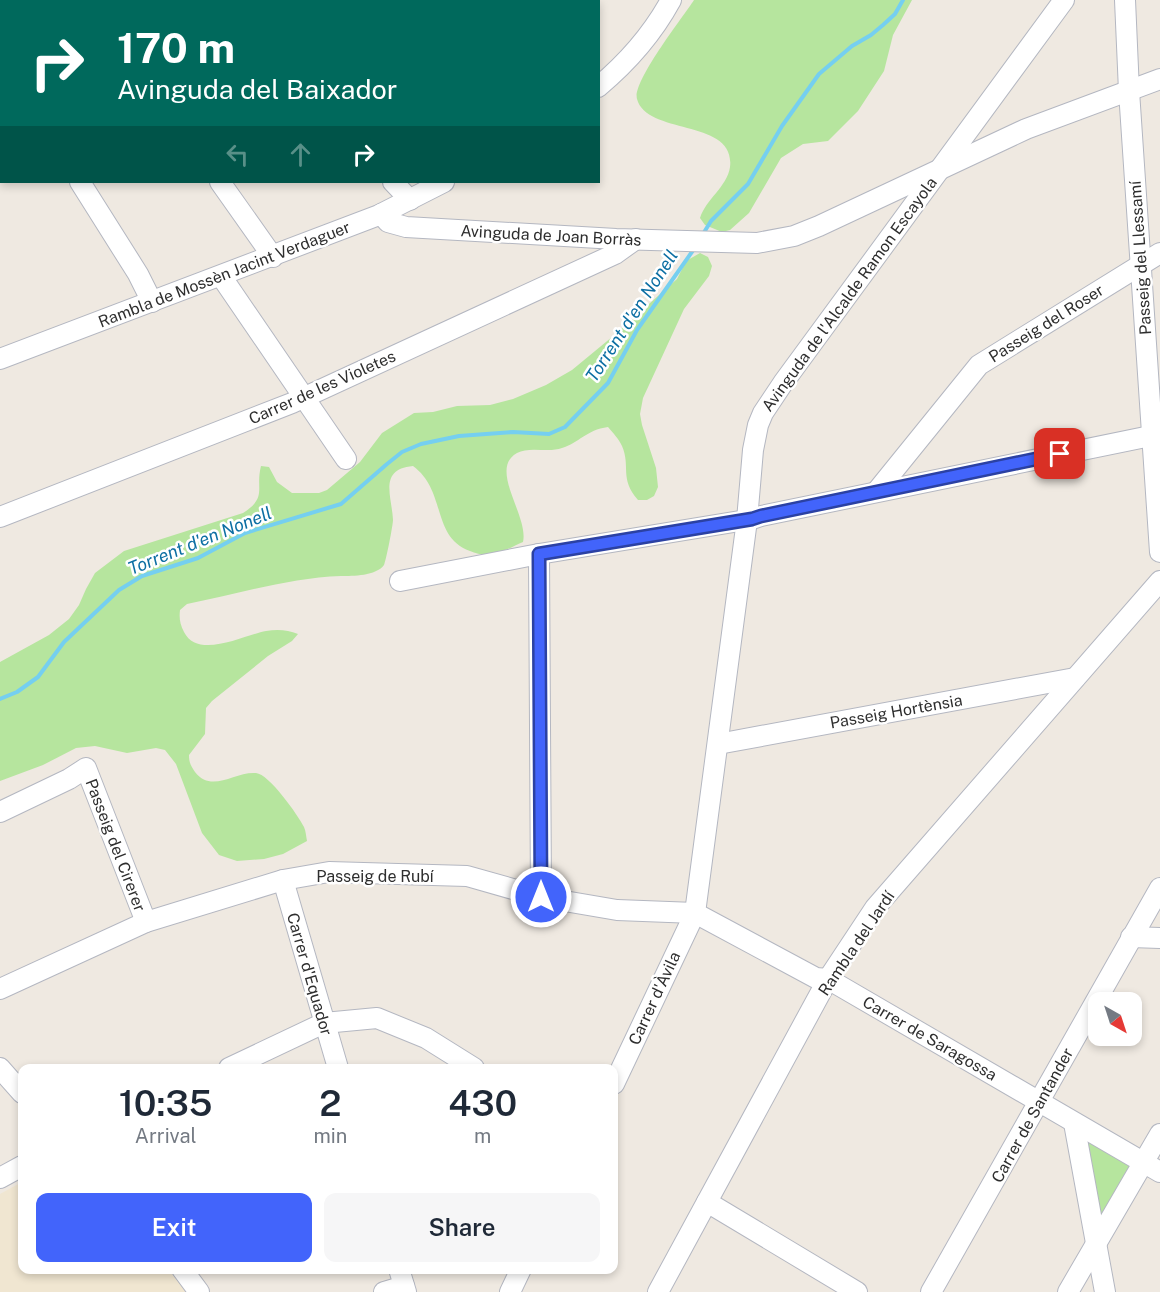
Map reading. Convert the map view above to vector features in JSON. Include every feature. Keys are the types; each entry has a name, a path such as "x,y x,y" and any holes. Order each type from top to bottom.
{"street":[{"path":"600,85 634,53 660,21 671,0"},
{"name":"Avinguda de l'Alcalde Ramon Escayola","path":"695,913 747,520 753,450 763,413 966,131 1064,0"},
{"name":"Passeig del Llessamí","path":"1125,0 1140,264 1156,435 1160,552"},
{"name":"Avinguda de Joan Borràs","path":"381,214 388,222 406,227 757,243 794,236 870,203 1026,129 1160,79"},
{"path":"966,131 968,142 979,152"},
{"path":"81,183 138,274 152,302"},
{"path":"221,183 273,256"},
{"path":"394,183 411,200"},
{"name":"Rambla de Mossèn Jacint Verdaguer","path":"0,359 381,214 442,183"},
{"path":"870,203 888,211 897,226"},
{"name":"Carrer de les Violetes","path":"0,517 305,397 615,254 636,239"},
{"name":"Passeig del Roser","path":"877,491 979,365 1160,253"},
{"path":"221,276 346,459"},
{"path":"399,581 539,554 747,520 877,491 1156,435"},
{"path":"539,554 541,897"},
{"name":"Rambla del Jardí","path":"658,1292 828,979 876,908 1160,581"},
{"name":"Passeig Hortènsia","path":"717,744 1075,678"},
{"name":"Passeig del Cirerer","path":"0,812 86,768 146,922"},
{"name":"Passeig de Rubí","path":"0,989 146,922 283,880 329,872 467,876 541,897 616,910 695,913"},
{"name":"Carrer d'Equador","path":"283,880 337,1064"},
{"name":"Carrer de Santander","path":"931,1292 1160,888"},
{"name":"Carrer de Saragossa","path":"695,913 816,978 828,979 1151,1168"},
{"name":"Carrer d'Àvila","path":"618,1076 695,913"},
{"path":"1131,937 1160,938"},
{"path":"237,1064 324,1023 377,1018 426,1038 468,1064"},
{"path":"0,1068 18,1088"},
{"path":"1074,1123 1105,1292"},
{"path":"1068,1292 1096,1244 1151,1168 1160,1134"},
{"path":"0,1178 18,1169"},
{"path":"707,1202 857,1292"},
{"path":"186,1274 199,1292"},
{"path":"510,1292 519,1274"},
{"path":"384,1292 403,1282"}],"shaded area":[{"path":"18,1184 18,1274 172,1274 188,1292 0,1292 0,1194"}],"green space":[{"path":"694,0 912,0 893,35 884,71 858,111 828,141 803,144 781,158 749,213 730,230 722,232 705,225 700,218 728,174 730,167 728,152 719,141 706,134 672,124 644,111 637,99 642,79 650,65"},
{"path":"700,253 708,257 712,266 709,276 684,309 643,398 640,414 642,425 656,468 658,487 654,496 647,500 638,500 632,492 627,479 626,460 622,446 608,427 594,431 562,448 522,451 509,460 507,470 511,494 521,519 523,542 501,552 484,555 458,544 449,535 424,476 413,466 402,468 395,472 389,486 393,523 385,562 380,569 364,575 321,577 263,587 187,604 180,610 180,621 184,632 191,640 200,644 222,643 270,630 283,630 298,634 292,641 268,656 212,701 206,708 205,734 189,758 195,772 209,781 224,780 248,773 262,775 283,796 296,814 304,827 307,841 283,854 264,859 237,861 219,855 202,833 176,764 165,750 156,748 127,753 95,746 76,748 43,765 0,781 0,662 49,635 69,619 79,605 95,573 124,551 243,513 256,502 258,497 261,466 269,467 277,482 292,493 319,493 327,490 360,462 382,433 414,413 433,412 457,406 490,405 513,399 546,385 572,370 612,337 677,279 686,261"},
{"path":"1074,1123 1143,1163 1096,1244"}],"waterway":[{"name":"Torrent d'en Nonell","path":"703,234 711,221 748,184 782,126 819,74 852,46 883,25 895,14 903,0"},
{"name":"Torrent d'en Nonell","path":"0,699 17,692 38,677 64,642 119,590 142,576 198,558 245,533 341,504 402,452 421,444 459,436 513,432 549,434 565,427 608,383 637,330 694,249"}],"route":[{"path":"541,897 539,554 752,519 827,501 1060,454"}]}
